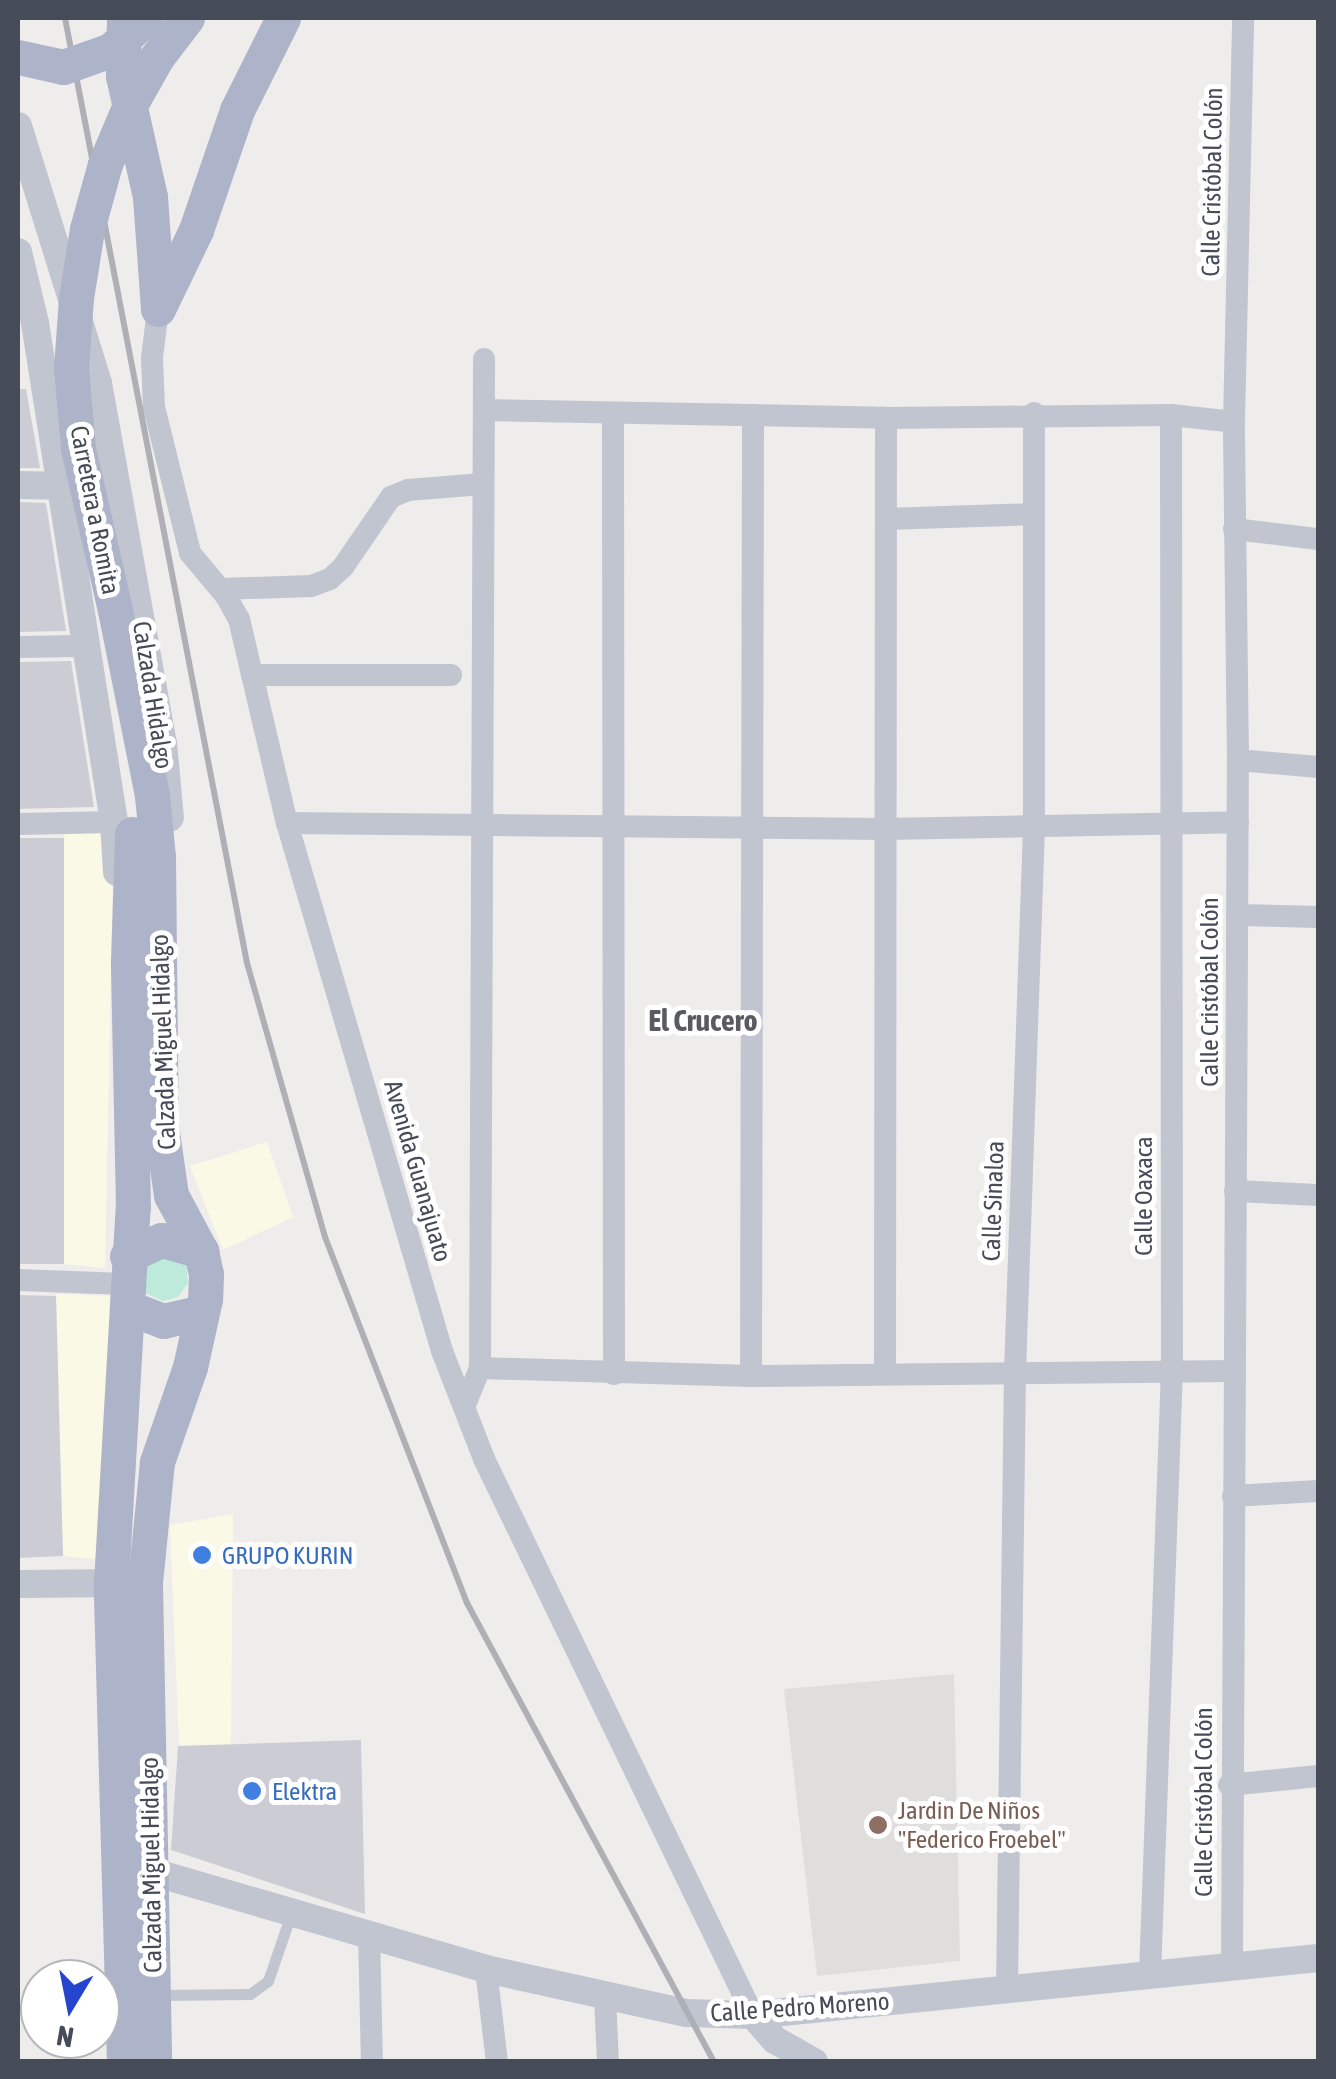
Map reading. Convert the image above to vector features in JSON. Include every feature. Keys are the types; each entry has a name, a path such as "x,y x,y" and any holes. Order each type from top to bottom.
{"main road":[{"path":"124,18 123,76 150,196 158,309"},
{"path":"18,56 64,66 111,50 146,18"},
{"name":"Carretera a Romita","path":"104,611 55,418 54,305 70,204 88,148 160,18"},
{"name":"Carretera a Romita","path":"104,611 78,448 71,368 76,298 105,164 130,105 158,57 188,18"},
{"path":"158,309 196,230 237,110 283,18"},
{"name":"Calzada Miguel Hidalgo","path":"104,611 135,860 128,962 133,1207 127,1282 128,1583 136,1867 124,2062"},
{"name":"Calzada Miguel Hidalgo","path":"104,611 152,796 161,1125 170,1195 200,1251 206,1274 190,1367 157,1462 128,1583"},
{"path":"200,1251 162,1240 127,1282 163,1321 201,1312"},
{"name":"Calzada Miguel Hidalgo","path":"136,1867 153,1994 154,2062"}],"street":[{"name":"Calle Cristóbal Colón","path":"1232,1968 1229,1785 1238,822 1234,422 1243,18"},
{"name":"Calzada Hidalgo","path":"18,126 26,184 98,383 163,743 172,842 161,1039"},
{"name":"Calzada Miguel Hidalgo","path":"18,252 44,383 82,646 114,822 120,934 128,962"},
{"name":"Avenida Guanajuato","path":"158,309 152,358 154,407 190,553 239,619 287,824 442,1351 484,1459 753,2015"},
{"path":"464,1407 480,1368 484,359"},
{"path":"44,383 98,383"},
{"path":"484,410 886,418 1171,415 1234,422"},
{"path":"613,412 614,1374"},
{"name":"Calle Sinaloa","path":"1007,1990 1015,1371 1034,828 1034,414"},
{"path":"750,1376 753,415"},
{"name":"Calle Oaxaca","path":"1150,1975 1172,1370 1168,827 1171,415"},
{"path":"885,1373 886,418"},
{"path":"18,485 58,488 118,482"},
{"path":"220,589 310,586 330,579 344,567 391,498 408,490 483,484"},
{"path":"886,519 1034,514"},
{"path":"1234,529 1318,540"},
{"path":"18,648 82,646"},
{"path":"252,675 451,675"},
{"path":"1238,760 1318,766"},
{"path":"18,824 114,822"},
{"path":"287,824 1034,828 1238,822"},
{"path":"1237,915 1318,917"},
{"path":"1235,1192 1318,1195"},
{"path":"18,1280 127,1282"},
{"path":"480,1368 750,1376 1234,1370"},
{"path":"1233,1496 1318,1491"},
{"path":"18,1584 128,1583"},
{"path":"1229,1785 1318,1776"},
{"name":"Calle Pedro Moreno","path":"136,1867 486,1969 686,2013 753,2015 1318,1958"},
{"path":"370,1934 372,2062"},
{"path":"486,1969 497,2062"},
{"path":"604,1997 608,2062"},
{"path":"753,2015 775,2040 814,2062"}],"lane":[{"path":"153,1994 250,1994 268,1982 292,1911"}],"shaded area":[{"path":"114,822 105,1268 64,1264 64,823"},
{"path":"267,1142 293,1217 223,1250 190,1166"},
{"path":"56,1294 110,1296 102,1560 63,1556"},
{"path":"233,1514 231,1745 179,1746 170,1525"},
{"name":"Jardin De Niños \"Federico Froebel\"","path":"954,1674 960,1961 817,1976 784,1689"}],"green space":[{"path":"153,1248 186,1261 188,1283 178,1297 163,1301 143,1292 137,1265"}],"building":[{"path":"18,389 26,389 40,468 18,468"},
{"path":"18,502 46,503 66,631 18,632"},
{"path":"71,661 94,807 18,809 18,662"},
{"path":"18,838 64,838 64,1264 18,1264"},
{"path":"18,1295 56,1296 63,1556 18,1558"},
{"path":"361,1740 365,1914 171,1850 178,1746"}],"railway":[{"path":"65,18 247,963 325,1237 467,1603 714,2062"}],"place":[{"name":"GRUPO KURIN","path":"202,1555"},
{"name":"Elektra","path":"252,1791"},
{"name":"Jardin De Niños \"Federico Froebel\"","path":"878,1825"}],"district":[{"name":"El Crucero","path":"703,1020"}]}
